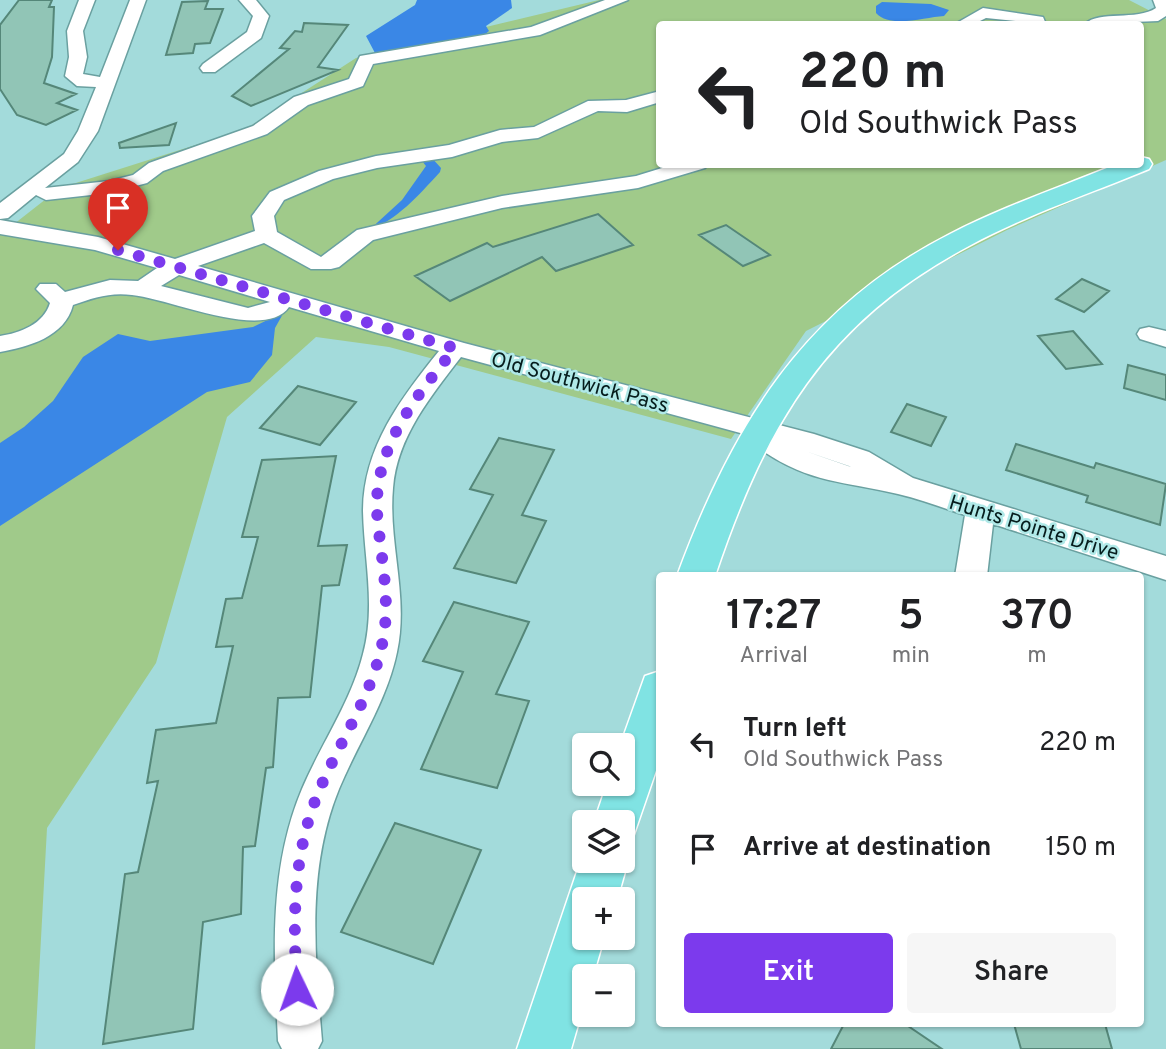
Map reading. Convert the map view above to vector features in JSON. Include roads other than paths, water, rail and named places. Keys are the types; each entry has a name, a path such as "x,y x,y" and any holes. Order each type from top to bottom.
{"main road":[{"path":"1144,162 1166,154"},
{"path":"697,572 733,473 755,431 792,377 832,331 877,291 958,241 1131,168"},
{"path":"621,810 656,701"},
{"path":"544,1049 575,950"}],"street":[{"path":"87,0 75,31 78,57 74,76 83,82 106,82"},
{"path":"0,213 71,158 89,131 138,0"},
{"path":"209,68 255,34 261,16 247,0"},
{"path":"46,194 109,187 140,179 156,167 260,130 301,101 357,82 366,60 534,31 620,0"},
{"path":"966,21 981,7 1012,20"},
{"path":"1138,21 1152,18 1163,8"},
{"path":"331,262 318,264 267,235 263,216 277,196 326,175 407,157 436,154 500,136 538,132 595,105 627,106 656,97"},
{"path":"296,290 365,235 502,202 638,182 685,168"},
{"name":"Old Southwick Pass","path":"0,227 98,244 455,348 755,431"},
{"path":"143,289 210,251 267,235"},
{"path":"0,344 16,342 42,329 61,309 55,295 104,286 121,284 248,315 259,315 276,307"},
{"path":"300,1041 293,911 301,845 319,790 369,690 384,633 385,599 377,508 384,461 408,407 455,348"},
{"name":"Hunts Pointe Drive","path":"755,431 793,460 851,479 903,485 1166,568"},
{"path":"972,572 980,511"}],"water":[{"path":"417,0 511,0 512,8 486,26 489,31 484,35 375,53 366,36 415,5"},
{"path":"882,2 931,4 949,10 944,16 909,21 890,20 876,13 876,6"},
{"path":"430,156 441,168 440,172 398,213 367,232 402,200 426,166 422,161"},
{"path":"284,312 275,328 272,355 250,382 207,392 0,526 0,443 24,427 53,401 83,357 118,334 150,341 253,327"}]}
